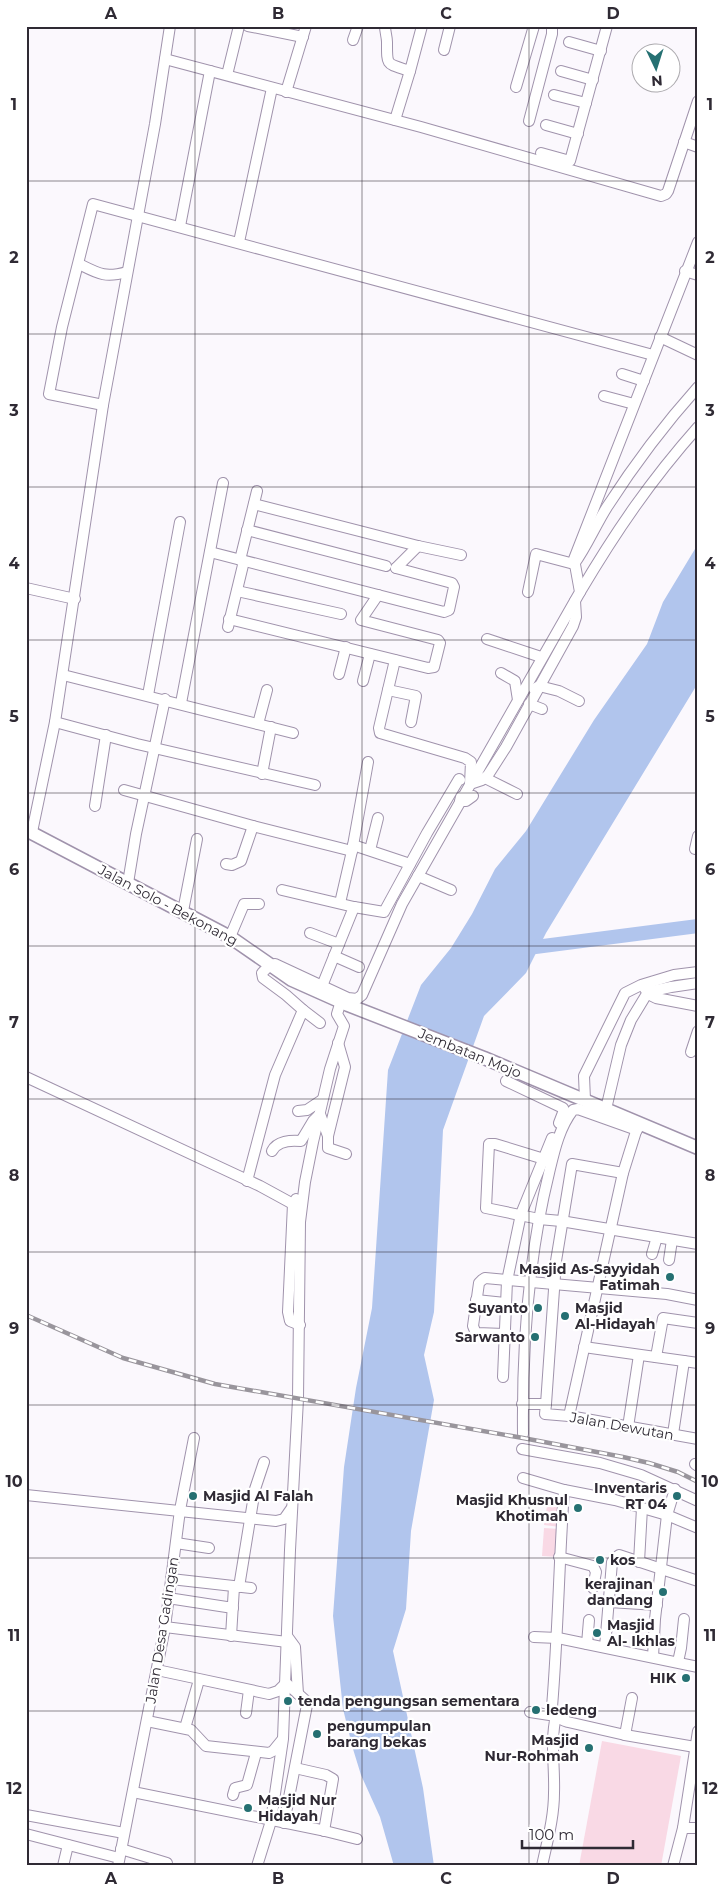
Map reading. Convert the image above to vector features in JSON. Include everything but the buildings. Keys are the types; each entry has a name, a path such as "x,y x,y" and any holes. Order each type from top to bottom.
{"main road":[{"name":"Jalan Solo - Bekonang","path":"29,831 230,937 292,980 361,1010"},
{"name":"Jembatan Mojo","path":"361,1010 606,1109 638,1126 698,1148"}],"street":[{"path":"29,831 56,722 103,405 156,124 170,26"},
{"path":"227,76 239,26"},
{"path":"248,26 303,37"},
{"path":"286,92 306,26"},
{"path":"353,40 358,26"},
{"path":"385,26 387,41 386,59 389,64 410,71"},
{"path":"395,120 422,26"},
{"path":"444,50 450,26"},
{"path":"516,87 534,26"},
{"path":"529,121 552,34 552,26"},
{"path":"541,153 570,161 607,26"},
{"path":"568,42 601,51"},
{"path":"165,59 395,120 661,196 668,191 697,103"},
{"path":"180,226 210,71"},
{"path":"561,71 593,80"},
{"path":"239,242 272,88"},
{"path":"554,95 586,103"},
{"path":"546,125 578,134"},
{"path":"684,142 698,146"},
{"path":"103,405 49,394 62,327 94,204 653,355"},
{"path":"470,784 485,778 506,747 573,626 578,596 576,571 582,538 644,381 685,270 698,242"},
{"path":"79,264 92,272 104,276 127,272"},
{"path":"685,270 698,275"},
{"path":"660,336 698,355"},
{"path":"622,374 644,381"},
{"path":"576,571 584,551 606,510 630,471 698,387"},
{"path":"604,396 634,404"},
{"path":"320,1024 286,994 262,978 265,961 353,999 360,998 402,904 520,698 541,657 612,537 655,477 698,426"},
{"path":"181,703 223,483"},
{"path":"257,491 247,530 237,591 229,623 346,647 428,668 434,666 439,641 361,620 378,595"},
{"path":"254,504 418,546 461,555"},
{"path":"148,695 180,522"},
{"path":"247,530 386,566"},
{"path":"210,552 444,612 449,610 454,587 452,583 396,568 418,546"},
{"path":"528,592 536,554 576,571"},
{"path":"26,588 75,599"},
{"path":"237,591 341,614"},
{"path":"487,639 541,657"},
{"path":"339,674 346,647"},
{"path":"363,681 370,654"},
{"path":"395,660 379,728 380,733 465,758 471,762 470,784"},
{"path":"501,674 515,680 520,698"},
{"path":"63,675 181,703 293,733"},
{"path":"520,698 539,686 559,691 580,701"},
{"path":"258,724 267,690"},
{"path":"388,690 416,696 411,722"},
{"path":"128,883 136,834 165,699"},
{"path":"529,704 542,710"},
{"path":"56,722 154,748 315,785"},
{"path":"262,774 271,727"},
{"path":"95,806 106,735"},
{"path":"340,903 368,762"},
{"path":"485,778 517,794"},
{"path":"282,890 384,912 459,779 463,784 460,801"},
{"path":"124,790 253,826 352,848 370,850 410,864"},
{"path":"460,801 466,801 473,796"},
{"path":"370,850 378,818"},
{"path":"226,864 232,865 241,861 253,826"},
{"path":"695,850 698,836"},
{"path":"183,911 197,839"},
{"path":"418,876 450,890"},
{"path":"230,937 244,904 259,904"},
{"path":"322,986 354,906"},
{"path":"310,933 339,944"},
{"path":"334,956 360,967"},
{"path":"606,1109 621,1045 644,988 674,975 698,972"},
{"path":"582,1099 584,1076 622,998 628,990 698,983"},
{"path":"644,988 656,998 698,1006"},
{"path":"257,1866 271,1821 283,1740 298,1399 300,1222 305,1182 322,1100 344,1026 337,1014 341,1001"},
{"path":"247,1181 271,1087 303,1010"},
{"path":"691,1052 698,1031"},
{"path":"338,1042 344,1067 328,1136 328,1148 346,1154"},
{"path":"318,1080 330,1069"},
{"path":"26,1078 293,1204"},
{"path":"503,1377 507,1281 521,1214 564,1109 506,1081"},
{"path":"298,1111 304,1112 322,1100"},
{"path":"523,1434 522,1404 528,1298 539,1219 556,1147 562,1130 573,1110 583,1110 638,1126 623,1173 612,1230 569,1416"},
{"path":"320,1114 328,1136"},
{"path":"272,1151 276,1145 292,1140 301,1141 313,1121 320,1114"},
{"path":"544,1159 495,1144 489,1144 486,1206 490,1209 539,1219 698,1244"},
{"path":"546,1409 554,1285 561,1221 572,1164 623,1173"},
{"path":"300,1325 290,1321 288,1312 293,1204 305,1182"},
{"path":"652,1254 657,1237"},
{"path":"669,1260 672,1240"},
{"path":"504,1334 477,1333 474,1331 476,1300 482,1280 485,1278 667,1294 698,1300"},
{"path":"476,1300 505,1303"},
{"path":"656,1358 663,1318 698,1323"},
{"path":"584,1347 698,1363"},
{"path":"628,1427 639,1355"},
{"path":"673,1434 684,1361"},
{"name":"Jalan Dewutan","path":"522,1404 569,1416 698,1439"},
{"name":"Jalan Desa Gadingan","path":"119,1857 165,1627 180,1510 194,1438"},
{"path":"522,1449 600,1463 642,1475 698,1501"},
{"path":"231,1636 236,1587 249,1518 255,1489 264,1462"},
{"path":"523,1478 564,1490 615,1500 667,1515 698,1528"},
{"path":"653,1657 667,1515 674,1489"},
{"path":"542,1866 554,1800 553,1731 556,1716 552,1707 558,1638 559,1557 564,1490"},
{"path":"26,1495 280,1521 284,1519 292,1508"},
{"path":"639,1562 642,1508"},
{"path":"176,1544 209,1548"},
{"path":"605,1647 612,1562 616,1556 620,1555 698,1581"},
{"path":"559,1557 593,1566 596,1572 593,1588"},
{"path":"171,1579 251,1588"},
{"path":"168,1598 233,1608"},
{"path":"609,1602 657,1605"},
{"path":"678,1662 684,1618"},
{"path":"587,1644 589,1620"},
{"path":"165,1627 231,1636 287,1639 294,1644 298,1695"},
{"path":"534,1637 558,1638 698,1667"},
{"path":"156,1670 248,1690 274,1693 286,1683"},
{"path":"185,1728 199,1680"},
{"path":"284,1823 307,1705 305,1700 286,1683"},
{"path":"246,1713 248,1690"},
{"path":"625,1735 632,1698"},
{"path":"530,1712 556,1716 568,1722 625,1735 696,1745"},
{"path":"147,1721 185,1728 194,1732 206,1746 256,1753 269,1753 283,1740"},
{"path":"673,1866 683,1828 698,1731"},
{"path":"232,1795 235,1788 247,1785 256,1753"},
{"path":"295,1768 326,1775 333,1779 324,1831"},
{"path":"133,1792 357,1839"},
{"path":"26,1815 124,1833"},
{"path":"683,1828 698,1828"},
{"path":"26,1834 119,1857 167,1863"},
{"path":"63,1866 68,1845"}],"shaded area":[{"path":"547,1506 562,1508 560,1527 544,1525"},
{"path":"544,1528 560,1529 558,1557 542,1556"},
{"path":"602,1741 681,1756 661,1866 579,1866"}],"water":[{"path":"698,544 698,683 546,933 526,973 484,1016 443,1130 434,1312 424,1355 434,1400 411,1531 406,1609 393,1651 423,1788 434,1866 394,1866 380,1817 361,1775 343,1709 333,1616 344,1467 356,1388 372,1308 388,1070 421,985 451,948 472,914 495,869 526,831 594,720 647,644 663,602"}],"waterway":[{"path":"520,949 698,926"}],"railway":[{"path":"26,1315 123,1358 215,1384 623,1457 678,1472 698,1482"}],"place":[{"name":"Masjid As-Sayyidah Fatimah","path":"670,1277"},
{"name":"Suyanto","path":"538,1308"},
{"name":"Masjid Al-Hidayah","path":"565,1316"},
{"name":"Sarwanto","path":"535,1337"},
{"name":"Masjid Al Falah","path":"193,1496"},
{"name":"Inventaris RT 04","path":"677,1496"},
{"name":"Masjid Khusnul Khotimah","path":"578,1508"},
{"name":"kos","path":"600,1560"},
{"name":"kerajinan dandang","path":"663,1592"},
{"name":"Masjid Al- Ikhlas","path":"597,1633"},
{"name":"HIK","path":"686,1678"},
{"name":"tenda pengungsan sementara","path":"288,1701"},
{"name":"ledeng","path":"536,1710"},
{"name":"pengumpulan barang bekas","path":"317,1734"},
{"name":"Masjid Nur-Rohmah","path":"589,1748"},
{"name":"Masjid Nur Hidayah","path":"248,1808"}]}
